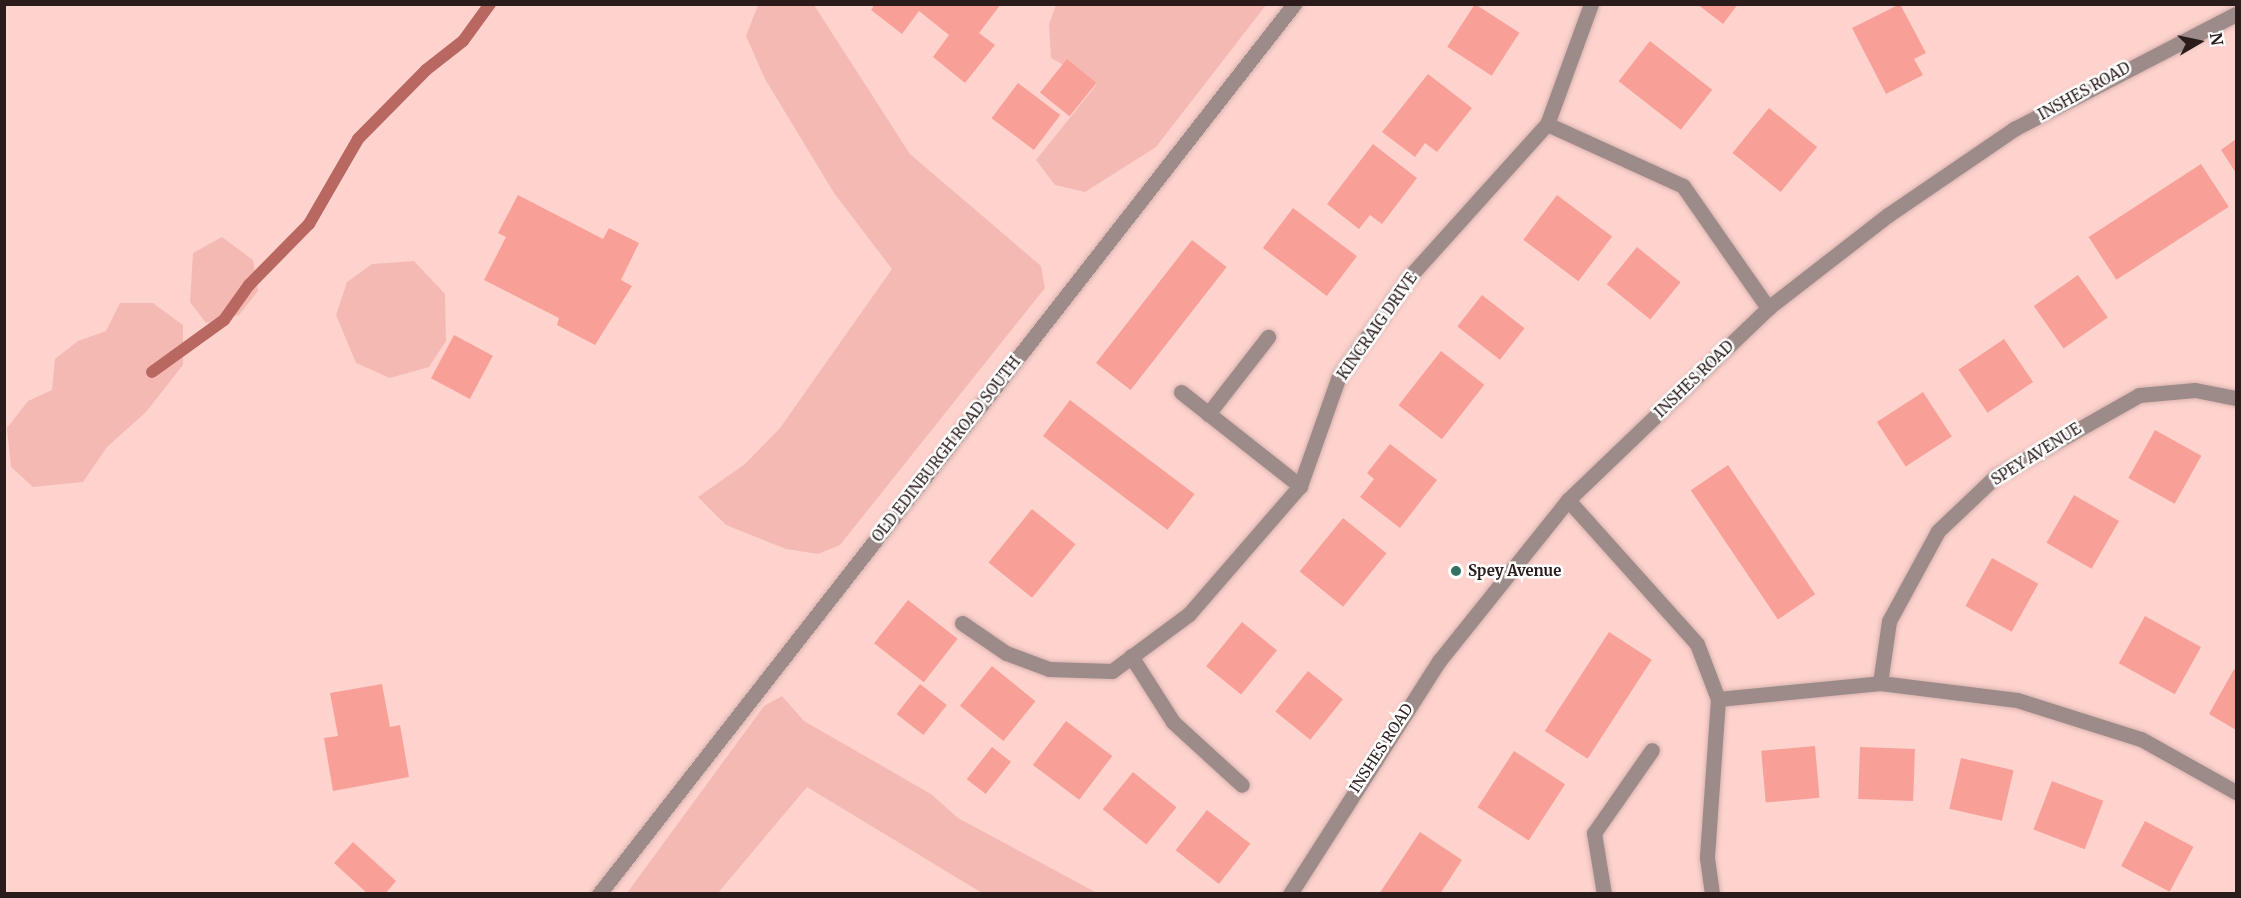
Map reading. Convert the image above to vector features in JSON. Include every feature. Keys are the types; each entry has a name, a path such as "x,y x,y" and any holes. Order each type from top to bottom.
{"street":[{"name":"OLD EDINBURGH ROAD SOUTH","path":"599,894 1294,4"},
{"name":"KINCRAIG DRIVE","path":"962,623 1006,653 1048,669 1112,670 1189,614 1300,486 1339,376 1411,275 1547,124 1591,4"},
{"name":"INSHES ROAD","path":"1290,894 1439,661 1568,500 1768,308 1888,215 2014,129 2236,14"},
{"path":"1547,124 1683,186 1768,308"},
{"path":"1208,414 1268,337"},
{"name":"SPEY AVENUE","path":"1880,683 1889,621 1938,531 1996,476 2139,395 2195,390 2236,398"},
{"path":"1181,392 1300,486"},
{"path":"1568,500 1697,644 1718,699 1707,858 1712,894"},
{"path":"1131,656 1173,722 1242,785"},
{"path":"1718,699 1880,683 2017,700 2142,739 2236,792"},
{"path":"1604,894 1594,833 1652,750"}],"shaded area":[{"path":"758,5 814,5 910,154 1041,266 1045,288 840,545 818,554 786,549 726,525 698,497 745,464 780,428 892,269 834,193 765,79 746,36"},
{"path":"1056,5 1266,5 1156,147 1085,192 1055,185 1036,160 1097,84 1051,58 1049,24"},
{"path":"222,237 253,260 258,291 239,315 206,323 190,302 193,253"},
{"path":"414,261 445,294 446,341 429,367 390,378 356,363 336,315 347,282 372,264"},
{"path":"120,303 153,303 183,325 183,365 146,412 107,447 83,482 33,487 11,467 7,428 28,401 52,390 55,359 78,341 106,331"},
{"path":"782,696 804,721 931,794 958,818 1097,893 982,893 807,787 718,893 627,893 764,706"}],"building":[{"path":"875,4 1001,4 979,33 995,45 965,83 933,57 949,35 919,11 902,34 871,10"},
{"path":"1475,4 1519,33 1492,76 1447,47"},
{"path":"1697,4 1738,4 1723,24"},
{"path":"1900,4 1926,53 1914,59 1923,75 1886,94 1852,28"},
{"path":"1650,41 1712,90 1681,130 1619,81"},
{"path":"1067,59 1097,83 1069,116 1040,92"},
{"path":"1428,74 1472,108 1437,152 1425,143 1415,157 1382,132"},
{"path":"1018,83 1060,115 1034,150 992,118"},
{"path":"1769,108 1817,147 1781,192 1732,153"},
{"path":"2236,139 2236,173 2221,150"},
{"path":"1373,144 1417,178 1382,224 1370,215 1359,229 1327,204"},
{"path":"2201,164 2229,207 2116,280 2089,237"},
{"path":"518,195 603,239 609,228 639,243 621,280 632,286 595,345 557,325 559,318 484,280 506,237 498,233"},
{"path":"1557,195 1612,237 1578,281 1523,240"},
{"path":"1293,208 1357,256 1327,296 1263,248"},
{"path":"1192,240 1227,267 1131,390 1096,363"},
{"path":"1637,247 1681,282 1650,320 1607,284"},
{"path":"2078,275 2108,318 2064,349 2034,306"},
{"path":"1482,295 1525,328 1500,360 1457,327"},
{"path":"454,335 493,356 470,399 431,378"},
{"path":"2004,339 2033,382 1987,413 1958,370"},
{"path":"1441,351 1484,385 1442,439 1399,405"},
{"path":"1923,392 1952,436 1906,466 1877,422"},
{"path":"1070,400 1195,494 1168,530 1043,436"},
{"path":"2155,430 2201,456 2175,504 2128,478"},
{"path":"1390,444 1437,480 1400,528 1360,497 1374,479 1367,473"},
{"path":"1728,465 1815,594 1778,619 1691,490"},
{"path":"2074,495 2119,521 2092,569 2046,543"},
{"path":"1032,509 1076,544 1032,598 989,563"},
{"path":"1343,518 1387,553 1343,607 1300,572"},
{"path":"1992,558 2038,584 2012,632 1965,606"},
{"path":"908,600 958,639 924,682 874,643"},
{"path":"2145,616 2201,647 2175,694 2119,663"},
{"path":"1242,622 1277,650 1241,695 1206,666"},
{"path":"1609,632 1652,660 1588,759 1545,731"},
{"path":"992,666 1036,701 1003,741 960,706"},
{"path":"2234,669 2236,670 2236,730 2209,714"},
{"path":"1308,671 1343,699 1310,740 1275,711"},
{"path":"382,684 390,727 400,725 409,777 333,791 324,738 338,736 330,693"},
{"path":"920,684 947,705 923,735 897,714"},
{"path":"1066,721 1112,756 1079,800 1033,765"},
{"path":"1815,746 1820,798 1766,803 1761,751"},
{"path":"992,747 1011,762 986,794 967,779"},
{"path":"1860,747 1915,749 1913,801 1858,799"},
{"path":"1514,751 1565,784 1529,840 1478,807"},
{"path":"1961,758 2014,770 2002,821 1949,809"},
{"path":"1133,772 1177,807 1146,845 1103,809"},
{"path":"2052,781 2103,801 2085,849 2033,830"},
{"path":"1207,810 1250,844 1219,884 1176,850"},
{"path":"2145,821 2194,847 2170,892 2121,866"},
{"path":"1420,832 1462,860 1440,894 1379,894"},
{"path":"353,842 396,881 385,894 368,894 334,863"}],"waterway":[{"path":"152,372 224,320 249,285 309,224 358,139 426,70 463,41 490,4"}],"place":[{"name":"Spey Avenue","path":"1456,571"}]}
